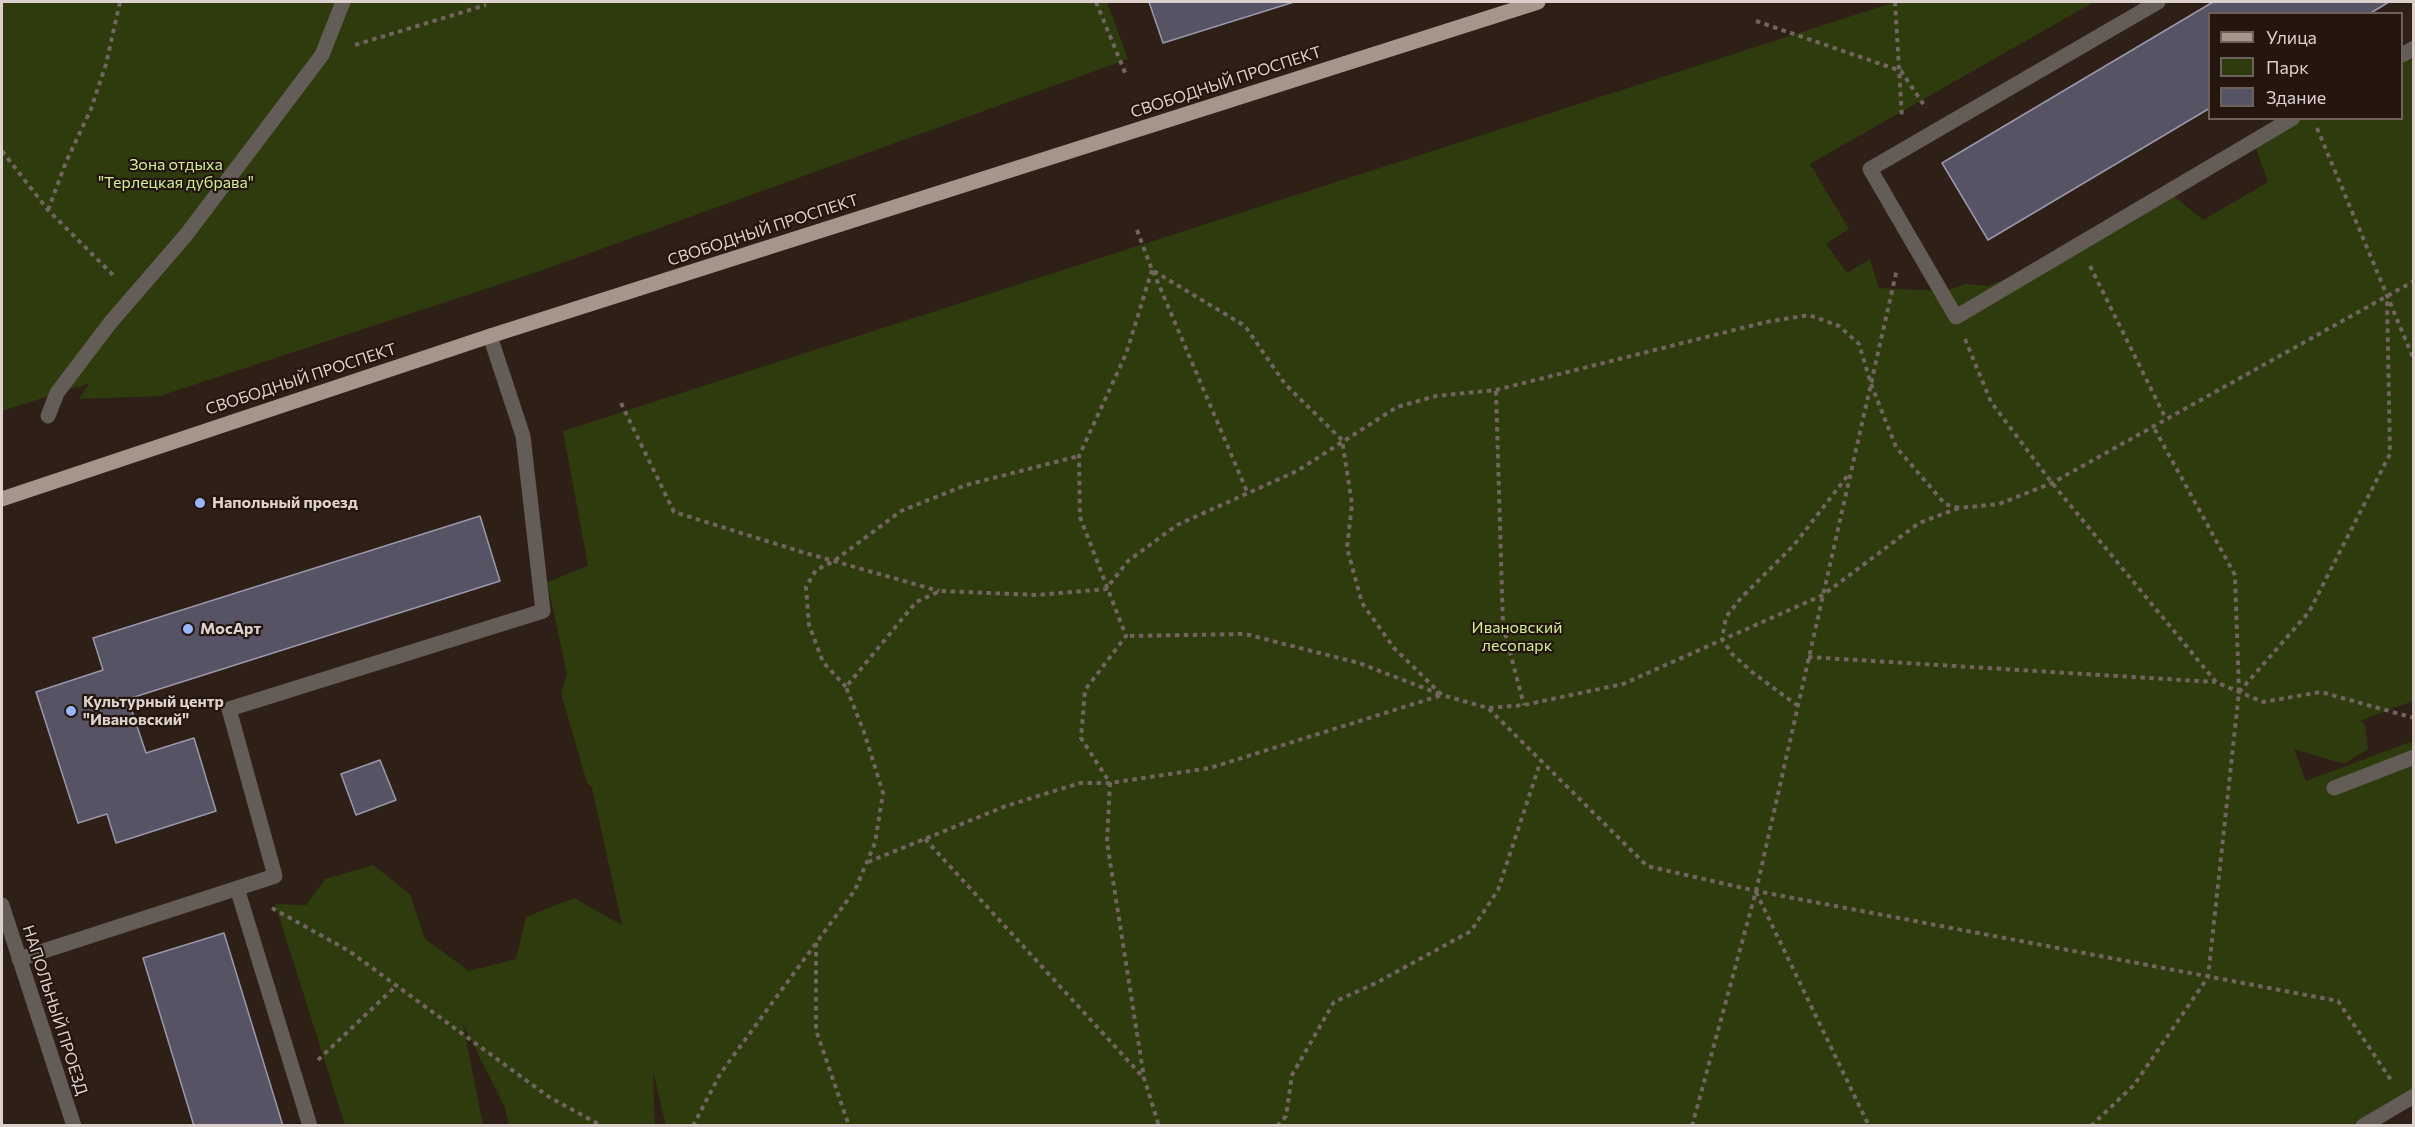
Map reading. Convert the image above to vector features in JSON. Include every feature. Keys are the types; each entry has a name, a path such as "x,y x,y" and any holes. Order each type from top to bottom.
{"main road":[{"name":"СВОБОДНЫЙ ПРОСПЕКТ","path":"2,499 490,336 1538,2"}],"street":[{"path":"48,416 57,393 186,235 322,55 344,2"},
{"path":"2158,2 1870,168 1956,317 2290,120"},
{"path":"19,959 275,876 229,710 543,611 523,436 490,336"},
{"path":"2334,788 2414,757"},
{"path":"237,888 310,1125"},
{"name":"НАПОЛЬНЫЙ ПРОЕЗД","path":"2,905 74,1125"},
{"path":"2363,1125 2409,1098"}],"path":[{"path":"48,210 66,162 91,110 106,64 120,2"},
{"path":"1096,2 1126,75"},
{"path":"1895,2 1901,70 1903,149"},
{"path":"322,55 486,5"},
{"path":"1756,21 1901,70 1940,128"},
{"path":"2314,120 2414,360"},
{"path":"2,151 48,210 134,296"},
{"path":"1137,230 1248,494"},
{"path":"1692,1125 1756,891 1905,230"},
{"path":"2079,244 2166,418"},
{"path":"1152,270 1245,326 1285,384 1342,440 1352,504 1347,548 1362,603 1394,648 1442,695"},
{"path":"1126,636 1080,517 1079,456 1126,354 1152,270"},
{"path":"1126,636 1245,634 1359,663 1442,695 1488,708 1524,705 1623,684 1822,595 1919,523 1959,508 1999,504 2052,483 2414,281"},
{"path":"2239,692 2309,612 2390,454 2387,295"},
{"path":"621,403 674,512 940,591 1038,594 1106,589 1128,561 1177,525 1297,471 1342,440 1397,407 1436,396 1496,390 1766,322 1809,315 1839,326 1860,344 1870,384 1896,447 1945,504 1959,508"},
{"path":"1956,317 1991,402 2052,483 2216,682"},
{"path":"1496,390 1503,626 1524,705"},
{"path":"2091,1125 2134,1085 2208,977 2239,692 2235,575 2153,426"},
{"path":"693,1125 720,1074 855,890 875,843 883,793 864,732 846,687 823,662 809,625 806,587 816,570 834,561 901,511 966,485 1079,456"},
{"path":"1798,706 1732,654 1722,639 1726,617 1794,545 1851,471"},
{"path":"846,687 916,602 940,591"},
{"path":"1126,636 1084,690 1081,738 1110,783 1107,842 1144,1078 1160,1125"},
{"path":"1808,657 2216,682 2263,702 2321,692 2414,718"},
{"path":"867,863 1006,806 1080,783 1110,783 1210,768 1442,695"},
{"path":"1488,708 1647,866 1756,891 2338,1001 2409,1098"},
{"path":"1277,1125 1286,1116 1292,1075 1334,1002 1376,983 1471,930 1498,890 1541,760"},
{"path":"925,839 1144,1078"},
{"path":"237,888 349,951 549,1097 602,1125"},
{"path":"1756,891 1869,1125"},
{"path":"816,942 816,1030 849,1125"},
{"path":"296,1080 396,986"}],"green space":[{"name":"Зона отдыха \"Терлецкая дубрава\"","path":"2,2 1107,2 1128,59 543,270 160,396 79,399 90,383 2,411"},
{"name":"Ивановский лесопарк","path":"1895,2 2094,2 1810,164 1849,229 1826,244 1847,273 1870,259 1879,288 1944,291 1966,284 1987,286 2028,271 2168,191 2203,220 2268,182 2253,140 2288,120 2403,120 2403,53 2413,47 2413,701 2360,721 2365,725 2368,749 2344,764 2294,749 2306,781 2413,741 2413,1101 2371,1125 666,1126 653,1071 655,1125 509,1125 504,1105 463,1024 483,1125 345,1125 275,904 306,905 325,879 373,865 410,894 425,939 469,971 516,959 526,917 574,898 622,925 592,788 587,783 561,693 567,674 547,582 588,566 563,431"}],"building":[{"path":"1149,2 1294,2 1163,43"},
{"path":"2213,2 2389,2 2372,12 2208,12 2208,109 1988,240 1942,163"},
{"path":"480,516 500,581 128,699 146,753 194,738 216,811 116,843 107,814 78,823 36,692 103,670 93,638"},
{"path":"380,760 396,800 356,815 341,774"},
{"path":"224,933 283,1126 194,1126 143,958"}],"place":[{"name":"Напольный проезд","path":"200,503"},
{"name":"МосАрт","path":"188,629"},
{"name":"Культурный центр \"Ивановский\"","path":"71,711"}]}
